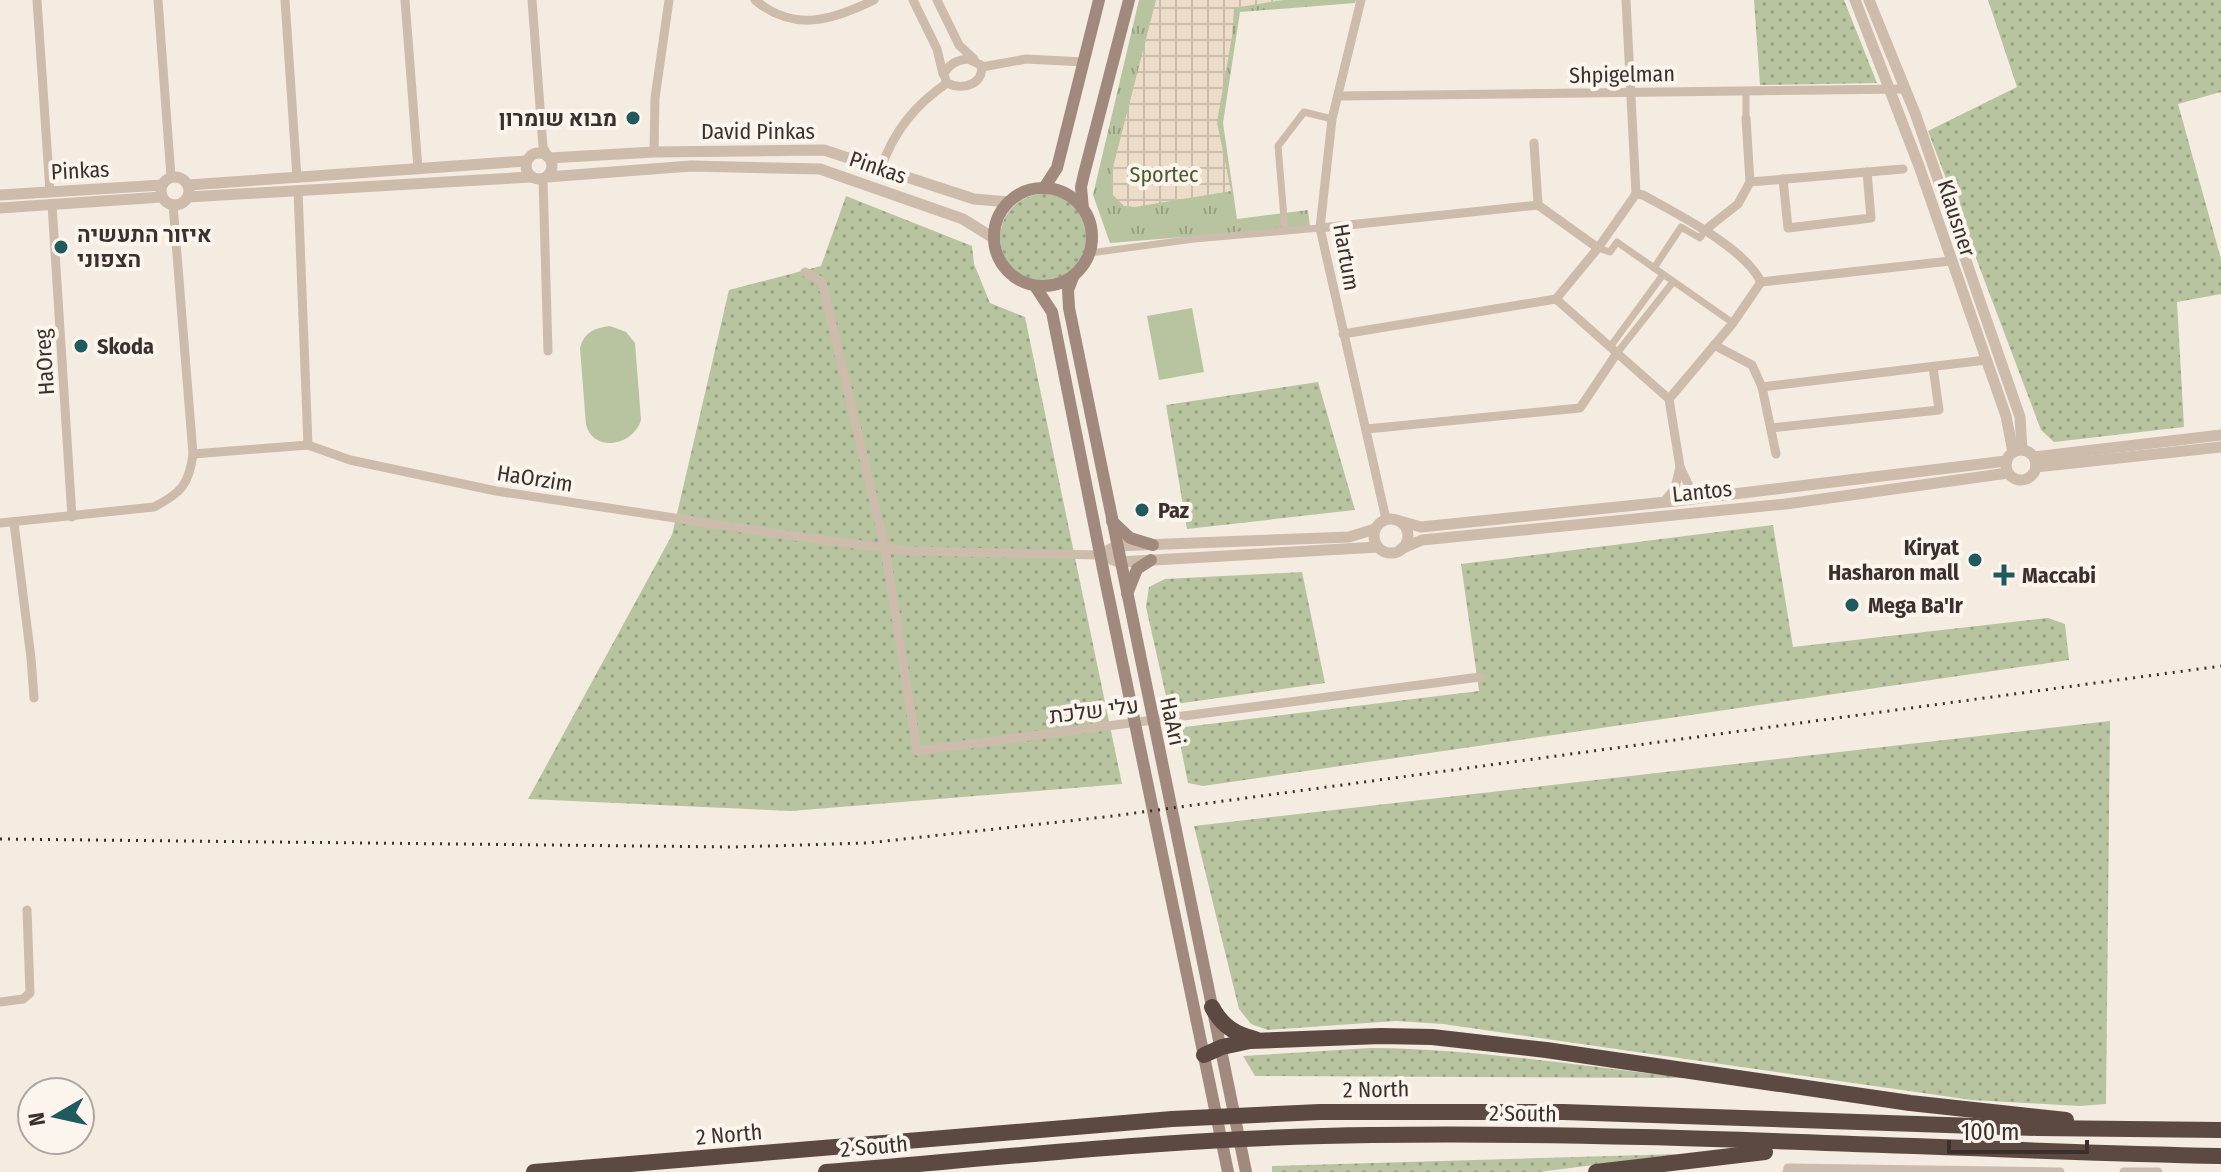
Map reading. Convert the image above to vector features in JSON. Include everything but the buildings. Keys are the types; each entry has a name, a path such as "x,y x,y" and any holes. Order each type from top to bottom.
{"highway":[{"path":"1212,1007 1220,1021 1231,1030 1269,1041"},
{"path":"1204,1055 1220,1047 1300,1039 1398,1036 1465,1040 1910,1103 2162,1130"},
{"name":"2 North","path":"534,1172 1172,1119 1320,1112 1527,1111 2022,1128 2221,1130"},
{"name":"2 South","path":"826,1172 1174,1143 1321,1136 1528,1135 2221,1156"},
{"path":"1596,1172 1716,1156 1852,1146"}],"main road":[{"path":"1044,188 1057,168 1099,0"},
{"path":"1083,209 1066,193 1044,188 1028,190 1009,202 997,222 995,239 1000,260 1021,281 1035,286 1059,284 1073,277 1090,253 1092,229 1083,209 1081,187 1129,0"},
{"name":"HaAri","path":"1073,277 1068,290 1069,308 1246,1172"},
{"name":"HaAri","path":"1035,286 1052,312 1228,1172"},
{"path":"1111,520 1130,538 1153,545"},
{"path":"1126,597 1137,569 1151,560"}],"street":[{"name":"HaOreg","path":"37,0 72,517"},
{"path":"0,523 154,507 171,498 190,477 193,454 173,205 165,187 158,0"},
{"path":"285,0 297,184 308,445"},
{"path":"405,0 418,169"},
{"path":"532,0 543,147 552,169 545,178 548,351"},
{"path":"654,152 655,98 669,0"},
{"path":"755,0 766,9 791,19 821,20 874,0"},
{"path":"913,0 939,54 945,80 958,87 971,84 980,77 978,63 961,48 937,0"},
{"name":"Hartum","path":"1361,0 1332,119 1320,228 1386,519"},
{"path":"1343,334 1556,299 1598,248 1636,194 1626,0"},
{"name":"Klausner","path":"1855,0 1919,166 2006,416 2012,459"},
{"name":"Klausner","path":"1869,0 1905,89 2020,417 2012,459"},
{"path":"881,168 893,138 905,121 945,80 947,69 953,63 1026,59 1084,62"},
{"name":"Shpigelman","path":"1339,96 1905,89"},
{"path":"1654,268 1681,227 1700,238 1705,230 1738,204 1750,182 1746,91"},
{"path":"1285,230 1278,146 1304,112 1332,119"},
{"path":"1534,143 1538,205"},
{"name":"David Pinkas","path":"548,157 824,150 974,199 1009,202"},
{"path":"297,184 418,169 526,161 535,153 548,157"},
{"path":"526,161 526,170 531,177"},
{"name":"Pinkas","path":"545,178 691,166 820,169 963,219 995,239"},
{"path":"1750,182 1919,166"},
{"path":"1783,179 1788,228 1871,218 1867,172"},
{"path":"165,187 181,178 188,191"},
{"path":"188,191 297,184 545,178"},
{"name":"Pinkas","path":"0,208 51,198 165,187"},
{"path":"173,205 182,204 188,191"},
{"path":"1636,194 1705,230 1755,269 1761,282"},
{"name":"Pinkas","path":"0,195 51,198"},
{"path":"1090,253 1538,205 1598,248 1610,252 1617,242 1733,323"},
{"path":"1669,399 1733,323 1761,282 1950,261"},
{"path":"805,272 822,282 885,548"},
{"path":"1367,429 1580,408 1613,350 1662,276"},
{"path":"1613,350 1673,282"},
{"path":"1556,299 1669,399 1680,467 1690,488 1702,498"},
{"path":"1714,345 1752,365 1762,387 1776,454"},
{"path":"1762,387 1986,360"},
{"path":"1771,428 1939,410 1933,367"},
{"path":"2035,462 2221,435"},
{"name":"HaOrzim","path":"193,454 308,445 350,460 496,491 885,548 1100,555"},
{"path":"2035,462 2030,477 2014,479 2012,459 2035,462 2221,447"},
{"name":"Lantos","path":"1400,521 1421,527 1702,498 2012,459"},
{"name":"Lantos","path":"1401,549 1422,540 1786,504 2012,459"},
{"path":"1664,502 1675,488 1680,467"},
{"path":"1386,519 1400,521 1408,535 1401,549 1392,553 1378,547 1119,562 1100,555 1116,546 1349,537 1375,529 1386,519"},
{"path":"14,523 34,698"},
{"path":"1375,529 1374,538 1378,547"},
{"name":"עלי שלכת","path":"885,548 917,751 1480,677"},
{"path":"0,1002 23,999 30,993 27,910"},
{"path":"1787,1172 1788,1168 2060,1172"},
{"path":"2124,1172 2158,1172"}],"green space":[{"name":"Sportec","path":"1139,0 1356,0 1355,3 1240,12 1223,123 1237,219 1308,210 1310,227 1110,243 1093,195"},
{"path":"1754,0 1844,0 1877,83 1760,85"},
{"path":"1988,0 2221,0 2221,92 2178,104 2221,259 2221,294 2177,302 2184,427 2054,442 2041,430 1928,131 2017,87"},
{"path":"1044,194 1061,198 1075,207 1084,221 1088,238 1084,255 1075,269 1061,278 1044,282 1027,278 1013,269 1004,255 1000,238 1004,221 1013,207 1027,198"},
{"path":"846,196 972,246 974,264 990,303 1025,317 1122,784 791,811 528,799 672,535 729,290 821,266"},
{"path":"1192,308 1204,372 1159,380 1147,316"},
{"path":"610,326 626,332 635,343 641,420 630,436 614,443 605,443 590,434 586,425 580,348 591,332"},
{"path":"1318,382 1355,510 1187,529 1166,405"},
{"path":"1773,525 1793,647 2048,618 2065,624 2069,660 1203,786 1188,783 1177,728 1479,691 1461,564"},
{"path":"1302,572 1325,683 1168,705 1146,607 1149,587 1165,579"},
{"path":"2110,721 2106,1104 2079,1106 1972,1100 1443,1024 1396,1021 1268,1030 1251,1024 1239,1009 1194,826"},
{"path":"1371,1048 1490,1055 1688,1078 1255,1076 1243,1056"},
{"path":"1680,1154 1539,1172 1272,1172 1272,1166"}],"shaded area":[{"name":"Sportec","path":"1156,0 1283,0 1234,8 1217,122 1231,191 1135,207 1124,206 1112,194 1111,175"}],"railway":[{"path":"0,839 732,847 868,843 1113,816 2221,666"}],"place":[{"name":"מבוא שומרון","path":"633,118"},
{"name":"איזור התעשיה הצפוני","path":"61,247"},
{"name":"Skoda","path":"81,346"},
{"name":"Paz","path":"1142,510"},
{"name":"Kiryat Hasharon mall","path":"1975,560"},
{"name":"Maccabi","path":"2004,575"},
{"name":"Mega Ba'Ir","path":"1852,605"}]}
